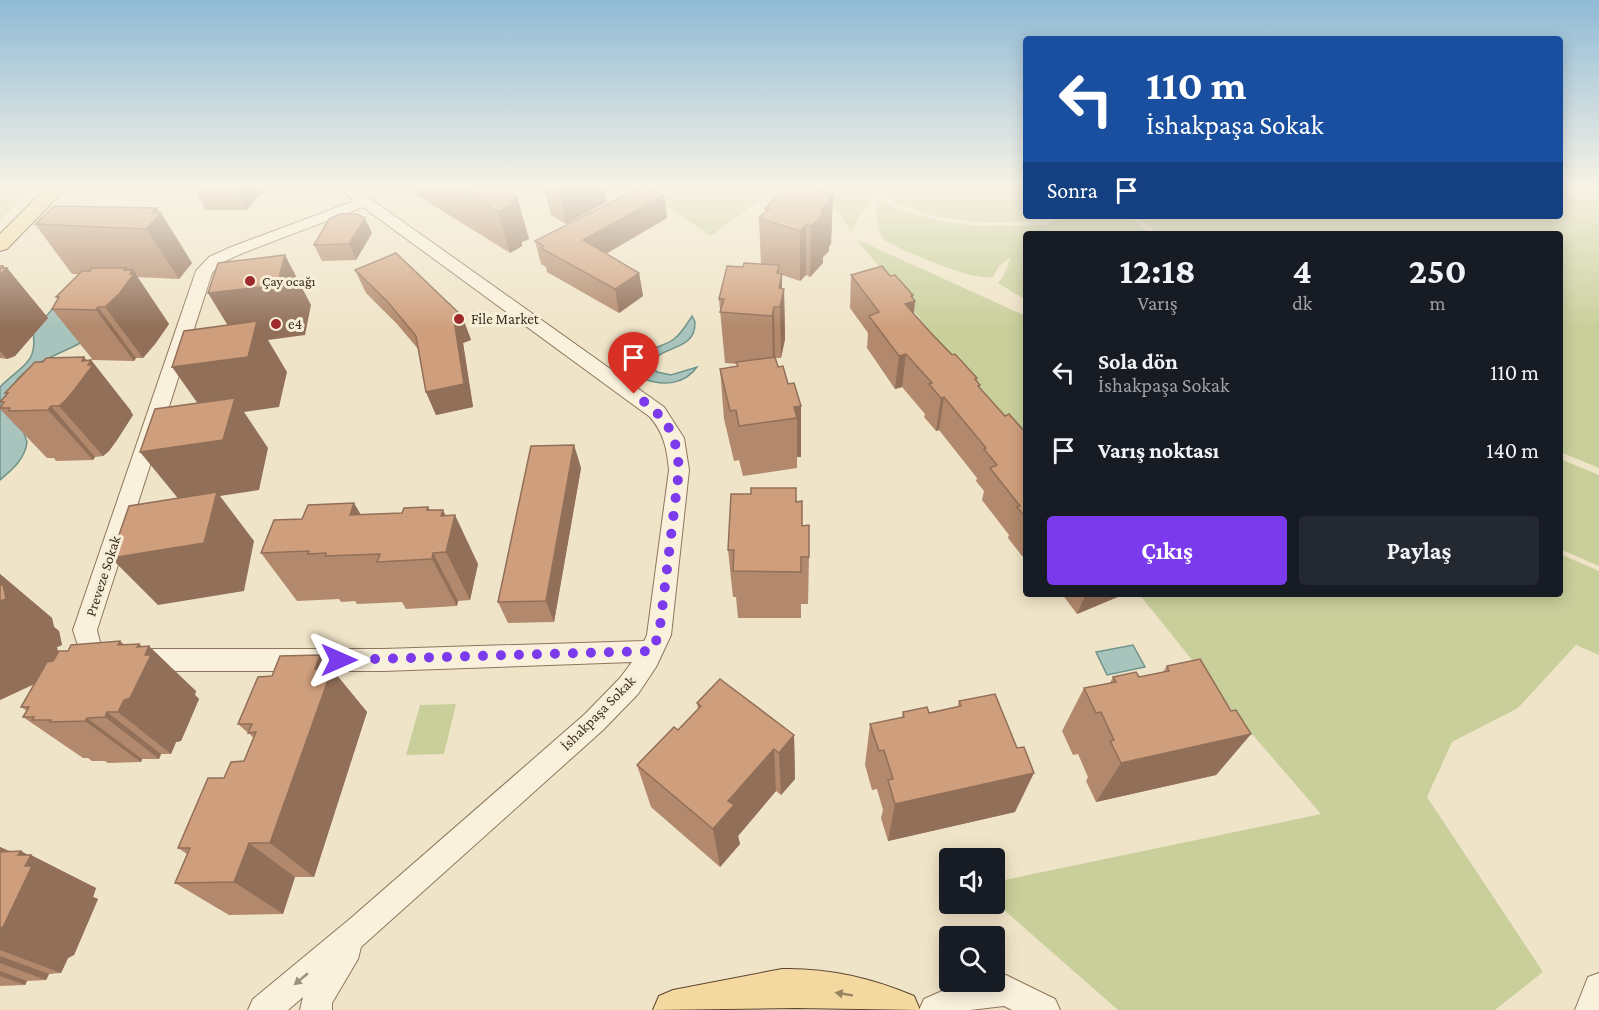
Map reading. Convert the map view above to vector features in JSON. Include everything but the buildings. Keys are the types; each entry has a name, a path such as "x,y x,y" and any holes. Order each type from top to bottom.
{"main road":[{"path":"0,245 11,234"},
{"path":"673,1010 784,989 843,993 900,1010"}],"street":[{"name":"Preveze Sokak","path":"279,234 215,260 204,271 85,630 89,648 104,659 140,660 383,660 651,651"},
{"name":"İshakpaşa Sokak","path":"361,928 594,722 629,686 659,635 679,470 677,444 671,428 649,406 409,234"},
{"path":"264,1010 361,928"},
{"path":"315,1010 317,1000 339,960 361,928"},
{"path":"1591,1010 1599,988"},
{"path":"934,1010 971,994 1006,990 1044,1010"}],"green space":[{"path":"881,234 1023,234 1023,298 998,283 1011,257 999,266 993,277 984,277 938,264 884,240"},
{"path":"1563,234 1599,234 1599,468 1563,453"},
{"path":"856,239 1023,315 1023,448"},
{"path":"1563,460 1599,475 1599,566 1563,550"},
{"path":"1563,555 1599,571 1599,655 1576,645 1518,708 1452,742 1427,797 1543,972 1495,1010 1118,1010 1005,911 1005,880 1321,814 1246,727 1141,597 1563,597"},
{"path":"456,704 444,754 406,755 420,705"}],"water":[{"path":"56,305 82,342 32,367 23,374 10,391 27,442 21,459 0,480 0,387 26,364 33,351 33,331"},
{"path":"692,316 695,322 694,332 690,339 661,354 652,365 657,372 671,375 697,367 680,381 658,383 644,379 637,367 643,356 674,339"},
{"path":"1133,645 1145,667 1107,675 1096,652"}],"place":[{"name":"Çay ocağı","path":"250,281"},
{"name":"File Market","path":"459,319"},
{"name":"e4","path":"276,324"}],"route":[{"path":"339,660 651,651 659,635 679,470 677,444 671,428 657,412 634,394"}]}
